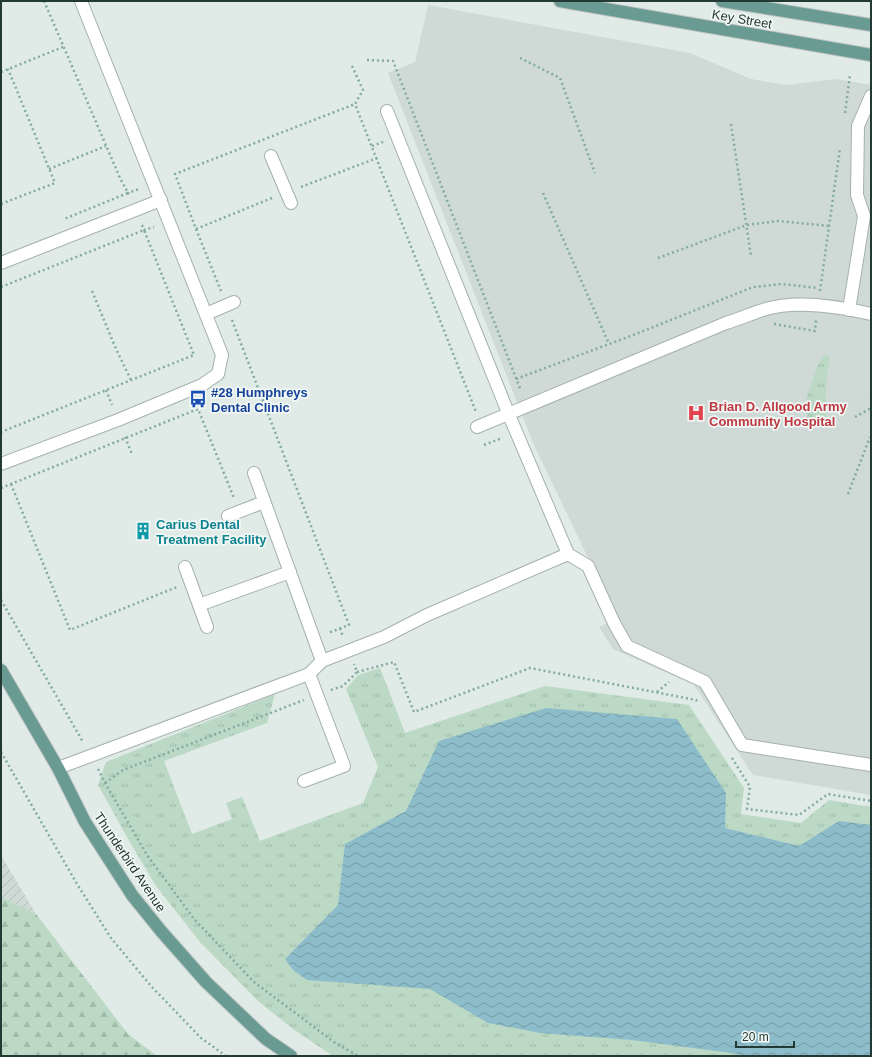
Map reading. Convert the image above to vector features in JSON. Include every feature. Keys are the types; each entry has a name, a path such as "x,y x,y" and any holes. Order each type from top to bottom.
{"main road":[{"name":"Key Street","path":"560,1 871,55"},
{"name":"Key Street","path":"722,1 871,25"},
{"name":"Thunderbird Avenue","path":"1,670 58,768 85,822 132,895 161,931 206,982 266,1039 291,1056"}],"lane":[{"path":"1,464 118,420 202,385 218,374 222,355 81,1"},
{"path":"849,310 864,216 857,195 858,126 871,96"},
{"path":"387,111 509,414 568,554 588,566 614,623 627,646 704,682 742,746 871,765"},
{"path":"271,156 291,203"},
{"path":"1,263 160,200"},
{"path":"206,314 230,304"},
{"path":"479,427 726,323 768,308 799,304 871,314"},
{"path":"254,474 322,661"},
{"path":"228,516 264,502"},
{"path":"58,768 309,674 322,661 384,637 427,615 568,554"},
{"path":"185,566 207,627"},
{"path":"199,605 290,572"},
{"path":"304,781 344,766 309,674"}],"path":[{"path":"44,1 106,146 128,193 58,222"},
{"path":"1,68 2,72 63,47"},
{"path":"520,58 560,78 594,173"},
{"path":"367,60 393,61 527,407"},
{"path":"352,66 363,90 355,104 479,427"},
{"path":"1,204 55,183 8,69"},
{"path":"845,116 850,75"},
{"path":"731,124 751,256"},
{"path":"49,169 106,146"},
{"path":"815,331 841,146"},
{"path":"543,194 609,344"},
{"path":"658,258 746,225 778,221 829,226"},
{"path":"196,229 230,304 350,625 314,638"},
{"path":"1,287 144,230 194,355 1,432"},
{"path":"92,291 116,349 131,380"},
{"path":"871,393 871,399"},
{"path":"855,417 871,408"},
{"path":"1,488 198,409 239,512"},
{"path":"848,494 870,437"},
{"path":"11,484 70,630 191,582"},
{"path":"1,600 147,855 194,919 254,982 334,1042 358,1056"},
{"path":"340,628 357,672"},
{"path":"105,783 123,770 316,695 343,686 357,672 394,662 414,712 530,668 696,700 700,706"},
{"path":"1,752 77,884 112,938 151,986 201,1038 226,1056"},
{"path":"729,754 750,788 747,809 799,815 828,794 871,801"}],"shaded area":[{"name":"Brian D. Allgood Army Community Hospital","path":"428,5 690,53 751,79 786,85 836,79 871,85 871,795 753,775 694,685 613,649 599,627 617,618 533,443 388,73 415,62"},
{"path":"1,855 36,914 1,897"}],"green space":[{"path":"824,355 830,356 826,388 827,412 824,420 809,421 805,407 807,395 818,364"},
{"path":"380,668 405,733 545,686 689,705 744,788 741,814 801,823 829,800 871,807 871,1056 333,1056 293,1029 258,1001 200,942 156,886 98,785 106,762 275,694 267,723 164,761 192,834 232,819 226,803 242,797 260,841 363,803 378,767 346,689 358,675"},
{"path":"1,897 36,914 128,1034 157,1056 1,1056"}],"water":[{"path":"546,708 677,719 726,793 725,828 799,846 839,821 871,825 871,1056 748,1056 632,1040 540,1033 488,1023 430,989 307,980 293,970 285,959 338,905 345,844 406,811 439,741"}],"place":[{"name":"#28 Humphreys Dental Clinic","path":"198,399"},
{"name":"Brian D. Allgood Army Community Hospital","path":"696,413"},
{"name":"Carius Dental Treatment Facility","path":"143,531"}]}
